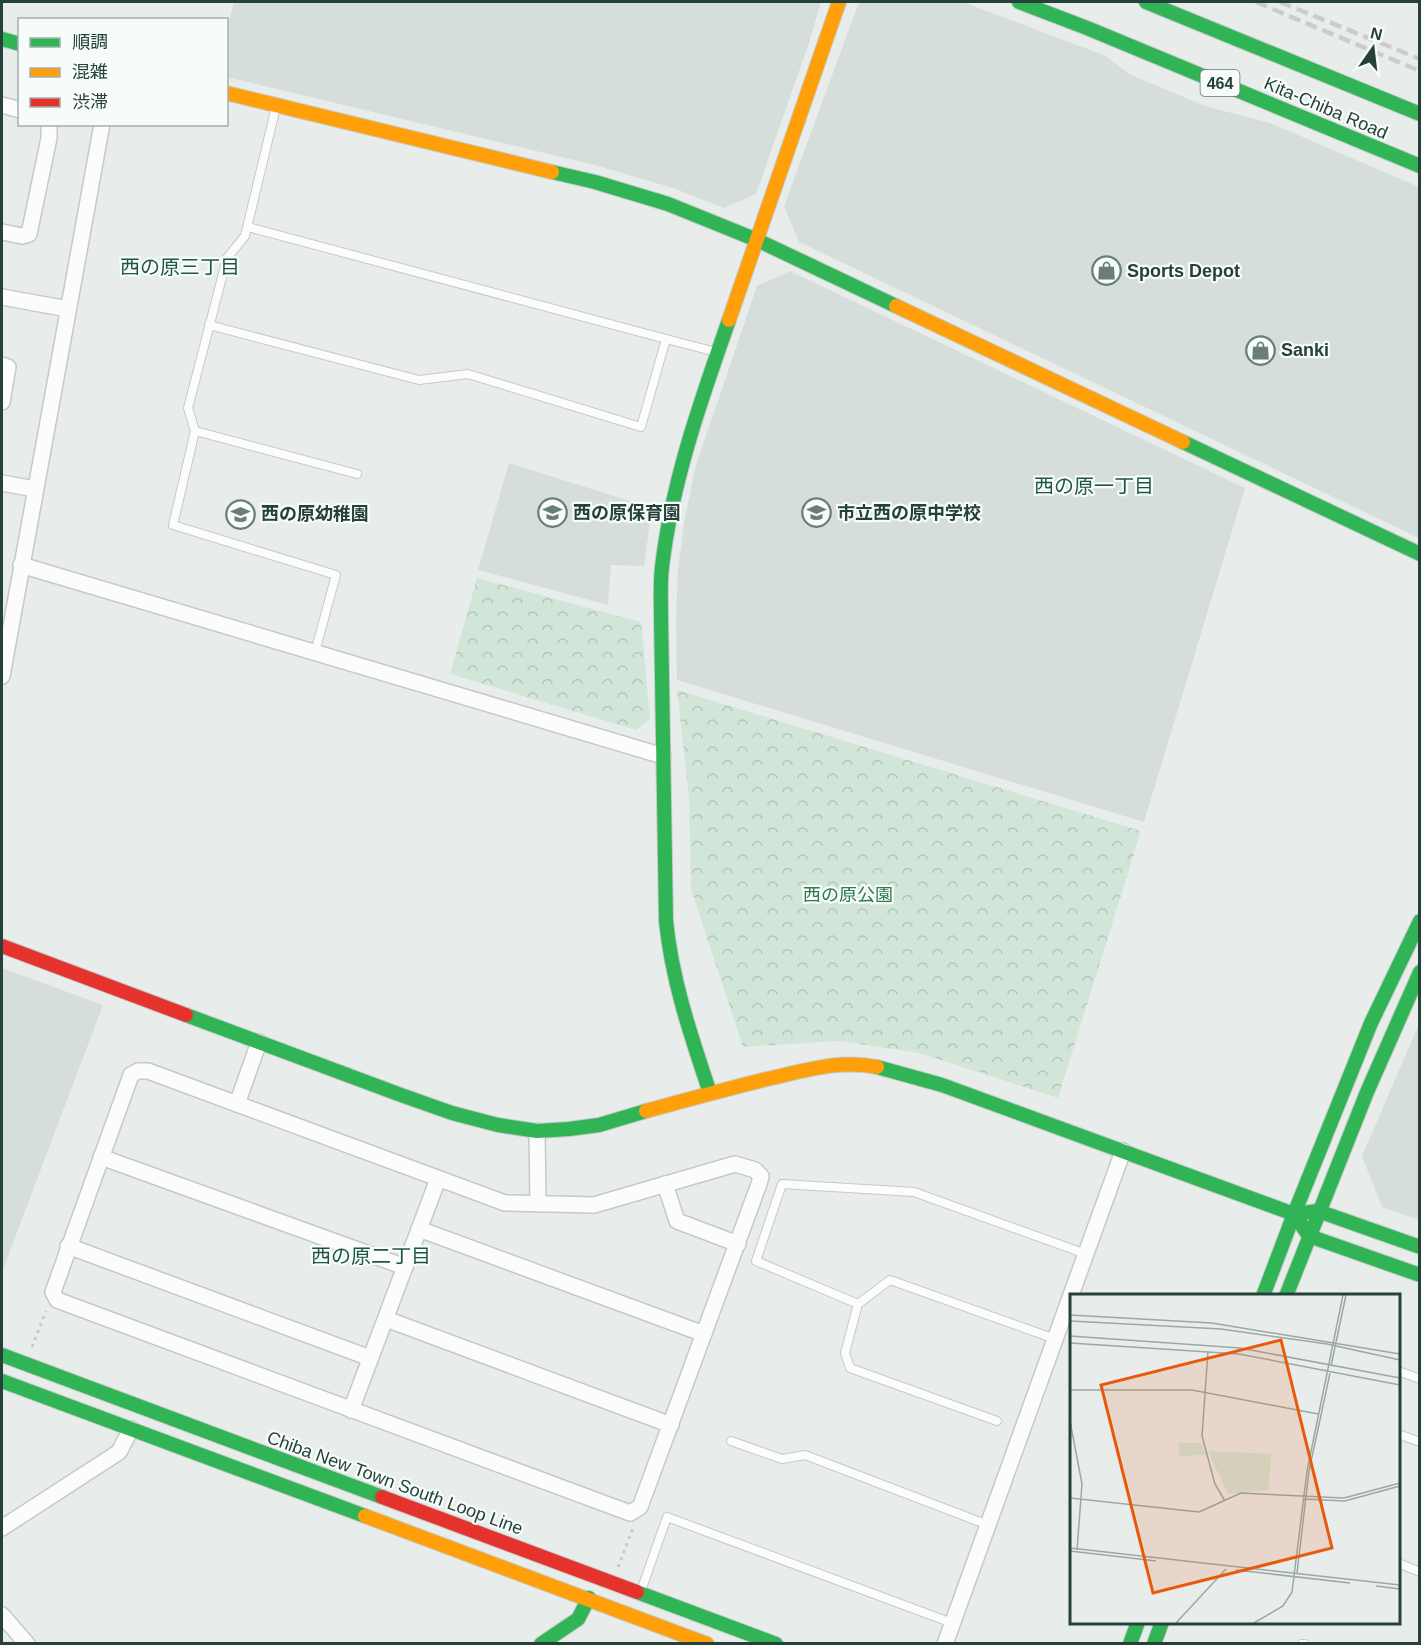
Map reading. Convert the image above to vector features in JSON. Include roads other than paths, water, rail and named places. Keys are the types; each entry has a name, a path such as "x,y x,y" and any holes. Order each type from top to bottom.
{"main road":[{"path":"710,1093 684,1015 669,950 666,921 662,569 669,521 682,463 839,2"},
{"name":"Kita-Chiba Road","path":"1019,2 1419,166"},
{"name":"Kita-Chiba Road","path":"1146,2 1419,114"},
{"path":"2,39 18,43"},
{"path":"228,93 596,182 632,192 717,223 1419,554"},
{"path":"1264,1294 1371,1023 1419,921"},
{"path":"2,946 452,1113 498,1125 537,1131 598,1125 710,1093 824,1066 847,1063 874,1066 942,1085 1294,1214 1318,1211 1419,1247"},
{"path":"1287,1294 1393,1028 1419,972"},
{"path":"1294,1214 1309,1236 1419,1275"},
{"name":"Chiba New Town South Loop Line","path":"2,1355 776,1644"},
{"path":"2,1381 589,1598 671,1637 707,1644"},
{"path":"541,1644 578,1619 589,1598"},
{"path":"1130,1644 1138,1624"},
{"path":"1154,1644 1162,1624"}],"street":[{"path":"2,105 18,109"},
{"path":"2,232 22,236 30,234 49,138 49,126"},
{"path":"2,676 3,659 102,126"},
{"path":"2,297 68,309"},
{"path":"2,365 8,367 2,402"},
{"path":"2,483 35,489"},
{"path":"21,565 663,756"},
{"path":"237,1104 259,1042"},
{"path":"138,1071 148,1071 505,1203 594,1205 735,1164 756,1170 761,1176 640,1507 630,1513 57,1300 53,1292 101,1157 131,1075 138,1071"},
{"path":"537,1131 538,1204"},
{"path":"1071,1294 1123,1151"},
{"path":"101,1157 405,1267"},
{"path":"351,1410 438,1179"},
{"path":"665,1184 677,1221 738,1244"},
{"path":"419,1229 704,1334"},
{"path":"68,1246 370,1359"},
{"path":"945,1644 1070,1298"},
{"path":"386,1319 671,1425"},
{"path":"2,1528 119,1452 131,1429"},
{"path":"2,1615 27,1644"}],"lane":[{"path":"277,105 248,227 245,236 227,258 188,408 195,431 173,525 336,576 315,652"},
{"path":"248,227 718,352"},
{"path":"209,325 419,380 468,374 641,427 666,339"},
{"path":"195,431 357,474"},
{"path":"858,1304 756,1261 782,1184 914,1192 1086,1254"},
{"path":"998,1421 850,1368 845,1353 858,1304 890,1280 1055,1339"},
{"path":"1400,1372 1419,1379"},
{"path":"1400,1435 1419,1442"},
{"path":"731,1442 782,1459 805,1455 988,1525"},
{"path":"641,1593 667,1517 952,1623"},
{"path":"1400,1564 1419,1572"}],"railway":[{"path":"1256,2 1420,71"},
{"path":"1280,2 1420,59"}],"place":[{"name":"Sports Depot","path":"1106,271"},
{"name":"Sanki","path":"1260,350"},
{"name":"西の原保育園","path":"552,513"},
{"name":"市立西の原中学校","path":"816,513"},
{"name":"西の原幼稚園","path":"240,514"}],"district":[{"name":"西の原三丁目","path":"180,267"},
{"name":"西の原一丁目","path":"1094,486"},
{"name":"西の原二丁目","path":"371,1256"}],"park label":[{"name":"西の原公園","path":"848,895"}]}
